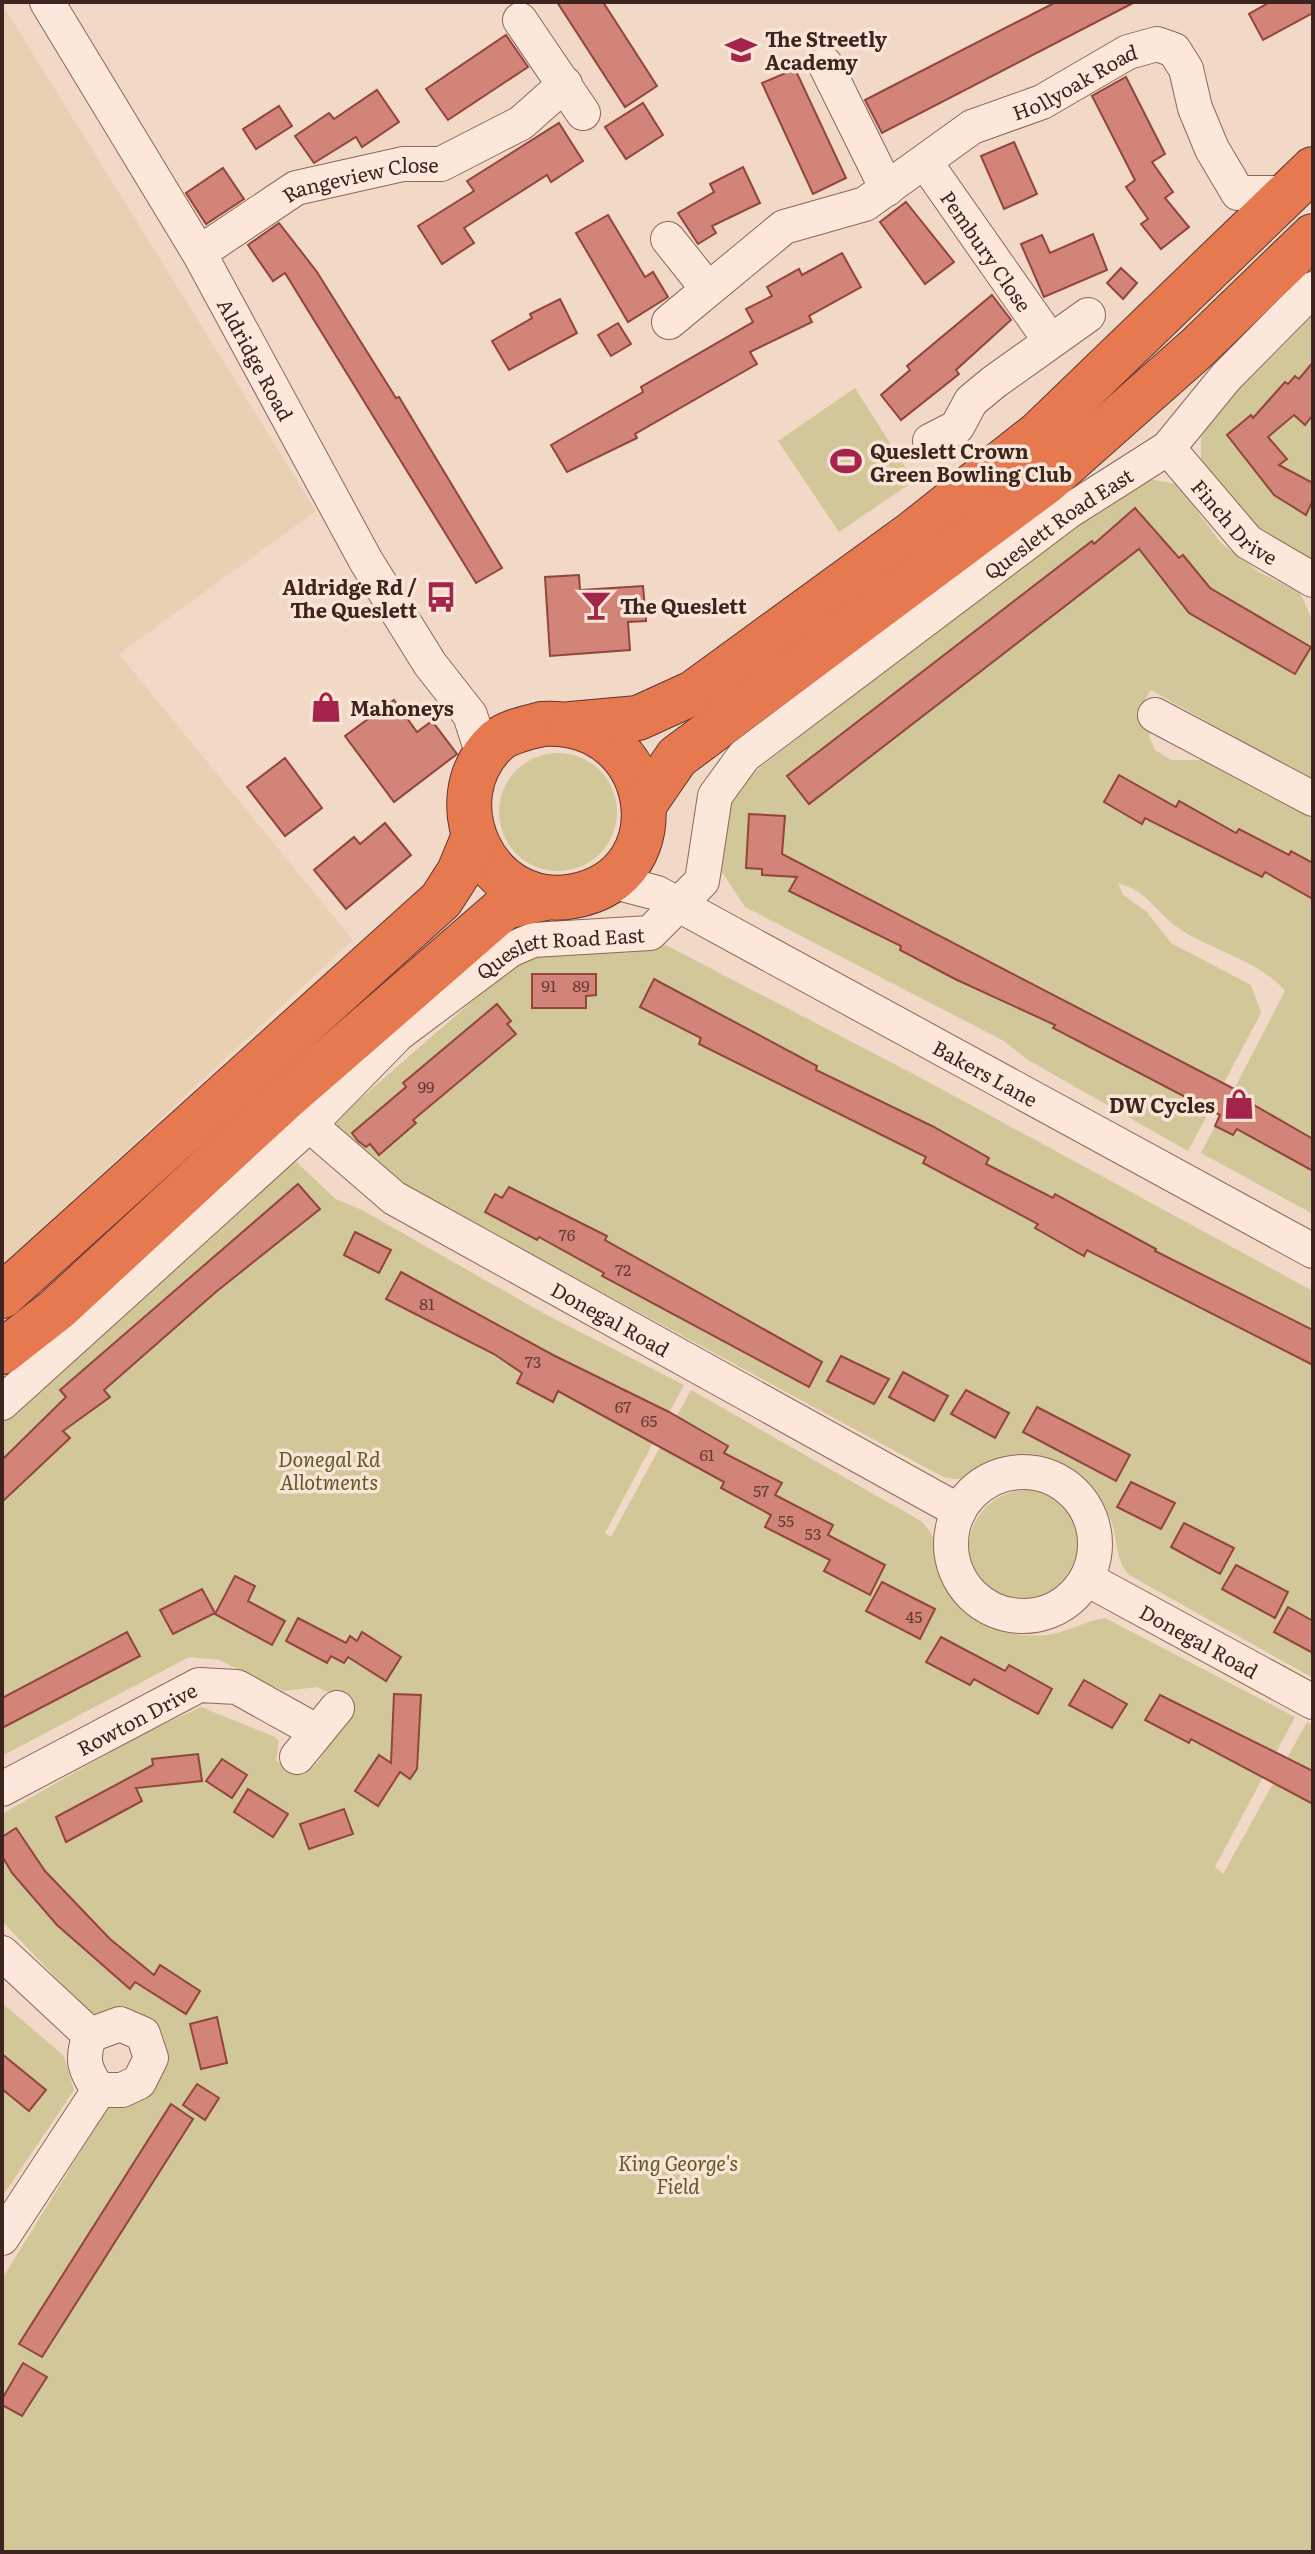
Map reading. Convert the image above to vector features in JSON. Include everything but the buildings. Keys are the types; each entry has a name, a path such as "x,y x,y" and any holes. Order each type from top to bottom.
{"highway":[{"path":"2,1296 441,900 459,872 473,838 473,785 497,746 542,724 638,718 693,693 914,532 1039,433 1163,315 1242,212 1300,181"},
{"name":"Queslett Road East","path":"644,805 677,757 1211,362 1313,236"},
{"path":"1163,315 1211,362"},
{"path":"473,838 480,854 500,878 516,888 545,898 575,896 623,867 644,805 640,782 625,756 600,734 571,724"},
{"name":"Queslett Road East","path":"2,1352 295,1113 505,907 545,898"},
{"path":"250,1071 295,1113"}],"street":[{"name":"Aldridge Road","path":"47,2 199,253 366,561 430,664 497,746"},
{"path":"520,20 583,113"},
{"name":"Hollyoak Road","path":"669,322 784,227 865,204 972,127 1042,102 1128,52 1157,44 1174,50 1186,69 1195,108 1242,212"},
{"path":"825,64 887,189"},
{"name":"Rangeview Close","path":"199,253 296,188 403,164 441,164 521,123 565,84"},
{"name":"Pembury Close","path":"925,162 1049,339"},
{"path":"668,239 707,288"},
{"name":"Queslett Road East","path":"2,1403 295,1113 510,950 533,940 650,933 667,898 702,881 715,796 744,756 1069,511 1168,448 1211,362 1313,289"},
{"path":"930,441 957,427 971,401 1049,339 1088,315"},
{"name":"Finch Drive","path":"1168,448 1248,542 1313,582 1310,591 1313,603"},
{"path":"1169,730 1313,799"},
{"path":"623,867 667,898"},
{"name":"Bakers Lane","path":"667,898 1313,1251"},
{"name":"Donegal Road","path":"295,1113 394,1198 959,1511"},
{"path":"1012,1473 1036,1473 1060,1481 1087,1509 1094,1526 1095,1554 1087,1579 1067,1603 1028,1617 1003,1614 979,1602 964,1586 953,1562 951,1542 959,1511 981,1485 1012,1473"},
{"name":"Donegal Road","path":"1087,1579 1313,1702"},
{"name":"Rowton Drive","path":"2,1789 199,1685 237,1687 317,1732"},
{"path":"2,1953 90,2035"},
{"path":"120,2024 143,2034 151,2058 139,2082 122,2090 99,2090 87,2075 82,2057 90,2035 103,2027 120,2024"},
{"path":"2,2238 99,2090"}],"shaded area":[{"path":"2,4 316,511 119,654 353,940 2,1266"}],"green space":[{"path":"1313,307 1313,561 1252,529 1201,468 1201,429"},
{"name":"Queslett Crown Green Bowling Club","path":"855,388 914,481 839,532 778,441"},
{"path":"1136,477 1177,484 1221,543 1259,572 1299,592 1313,622 1313,781 1151,690 1136,713 1153,723 1149,736 1155,750 1171,760 1204,760 1313,819 1313,1214 1201,1153 1285,991 1262,971 1177,927 1138,892 1118,883 1123,895 1146,911 1171,943 1251,985 1261,1013 1188,1151 1028,1060 1004,1041 745,907 720,869 724,801 749,776"},
{"path":"558,753 581,757 600,770 613,789 617,812 613,835 600,854 581,867 558,871 535,867 516,854 503,835 499,812 503,789 516,770 535,757"},
{"path":"662,943 923,1079 1313,1291 1313,1678 1129,1575 1119,1557 1112,1523 1104,1506 1074,1474 1055,1465 1037,1463 962,1479 943,1477 356,1159 335,1131 337,1119 492,984 533,955 636,952"},
{"path":"294,1160 336,1199 362,1210 543,1313 684,1385 605,1533 611,1537 691,1390 921,1521 935,1542 952,1597 975,1619 1004,1632 1036,1635 1059,1633 1105,1618 1295,1717 1215,1867 1223,1874 1307,1722 1313,1725 1313,2552 2,2552 2,2279 111,2102 158,2068 92,2016 2,1921 2,1814 142,1734 201,1707 275,1737 279,1741 276,1761 303,1774 325,1752 347,1701 317,1687 284,1691 219,1660 189,1657 2,1756 2,1422"},
{"path":"1027,1490 1049,1495 1068,1507 1080,1526 1085,1548 1080,1570 1068,1589 1049,1601 1027,1606 1005,1601 986,1589 974,1570 969,1548 974,1526 986,1507 1005,1495"},
{"path":"2,2003 64,2056 74,2090 2,2197"}],"place":[{"name":"The Streetly Academy","path":"741,50"},
{"name":"Queslett Crown Green Bowling Club","path":"846,461"},
{"name":"Aldridge Rd / The Queslett","path":"441,597"},
{"name":"The Queslett","path":"596,605"},
{"name":"Mahoneys","path":"326,707"},
{"name":"DW Cycles","path":"1239,1104"}],"park label":[{"name":"Donegal Rd Allotments","path":"329,1470"},
{"name":"King George's Field","path":"678,2174"}]}
